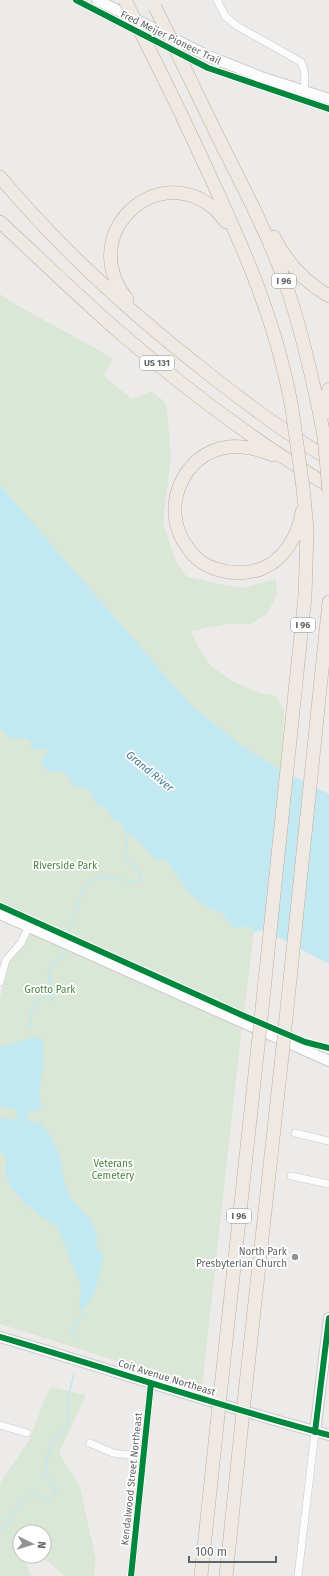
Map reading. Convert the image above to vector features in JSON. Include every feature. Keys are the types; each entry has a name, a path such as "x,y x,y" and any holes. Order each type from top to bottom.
{"highway":[{"name":"I 96","path":"125,0 183,118 244,250 260,290 287,378 307,529 305,596 201,1576"},
{"name":"I 96","path":"153,3 240,180 284,282 309,361 324,436 329,491"},
{"name":"US 131","path":"0,178 56,239 140,319 244,402 329,459"},
{"path":"240,180 256,202 279,247 291,264 305,279 329,296"},
{"path":"140,319 118,286 110,265 110,248 114,234 119,223 135,205 161,194 189,196 202,201 216,210 226,222 244,250"},
{"name":"US 131","path":"0,222 86,302 165,370 205,402 291,463 329,486"},
{"path":"324,436 324,408 329,389"},
{"path":"307,445 329,455"},
{"path":"291,463 260,450 248,447 227,447 196,461 179,485 175,502 175,520 181,539 192,554 208,566 229,573 248,572 261,569 272,564 281,556 295,535 301,518 303,492"},
{"name":"I 96","path":"226,1576 292,967 329,602"},
{"path":"316,724 324,698 329,666"}],"main road":[{"path":"97,0 206,55 261,77 329,99"},
{"path":"0,914 327,1059"},
{"path":"315,1432 324,1347 329,1318"},
{"name":"Coit Avenue Northeast","path":"0,1337 329,1435"}],"street":[{"path":"217,0 226,16 237,26 301,62 304,68 305,76 304,91"},
{"path":"0,982 6,960 21,943 29,926"},
{"path":"294,1133 329,1141"},
{"path":"291,1176 329,1184"},
{"name":"Kendalwood Street Northeast","path":"131,1576 151,1383"},
{"path":"0,1425 27,1432"},
{"path":"302,1576 298,1576 315,1432"},
{"path":"90,1443 113,1453 144,1457"}],"green space":[{"path":"0,294 13,303 113,358 104,376 132,399 151,391 164,401 167,408 171,457 163,523 175,559 186,576 242,588 276,579 277,595 267,614 251,624 227,624 191,631 198,647 211,666 236,683 261,693 276,696 284,710 281,770 240,744 192,706 0,485"},
{"name":"Riverside Park","path":"0,728 9,738 29,739 46,749 59,771 69,776 72,786 90,789 96,804 111,812 127,834 134,836 157,861 165,859 189,893 205,906 223,914 233,927 239,928 250,926 254,932 244,1013 206,998 0,907"},
{"name":"Veterans Cemetery","path":"29,933 47,939 242,1026 202,1388 0,1324 0,997 9,961 22,947"},
{"path":"51,1387 86,1395 59,1453 80,1487 96,1559 94,1576 65,1576 51,1564 52,1564 52,1524 12,1524 12,1564 26,1564 31,1576 0,1576 0,1483 30,1439 46,1395"}],"water":[{"name":"Grand River","path":"0,485 192,706 240,744 281,770 329,794 329,964 264,930 254,932 250,926 239,928 233,927 223,914 205,906 189,893 165,859 157,861 134,836 127,834 119,821 112,820 107,810 96,804 90,789 72,786 69,776 59,771 48,772 41,763 47,752 46,749 33,750 29,739 9,738 0,728"},
{"path":"34,1037 43,1040 44,1062 39,1094 42,1107 36,1111 28,1111 27,1120 42,1124 49,1133 58,1150 66,1187 74,1203 91,1220 97,1234 97,1247 104,1256 94,1291 88,1304 83,1309 79,1307 81,1287 58,1228 25,1204 10,1186 5,1171 6,1156 0,1152 0,1118 16,1119 17,1116 16,1110 0,1107 0,1047"}],"waterway":[{"path":"68,932 85,885 100,878 135,882 140,880 140,870 127,861 126,853 128,833"},
{"path":"30,1029 31,1016 35,1003 42,997 50,1000 55,997 48,973 49,969 55,962 62,958 64,950"},
{"path":"78,1340 73,1336 71,1331 78,1322 84,1307"},
{"path":"0,1529 6,1528 21,1499 31,1492 43,1499 56,1495 55,1487 45,1476 47,1459 53,1443 69,1426 69,1394 74,1374"}],"railway":[{"path":"0,1 329,169"}],"cycle path":[{"name":"Fred Meijer Pioneer Trail","path":"76,0 208,68 329,109"},
{"path":"0,906 244,1016 305,1042 329,1048"},
{"path":"315,1432 329,1318"},
{"path":"0,1337 246,1412 329,1435"},
{"path":"131,1576 151,1383"}],"place":[{"name":"North Park Presbyterian Church","path":"295,1257"}],"park label":[{"name":"Grotto Park","path":"50,989"}]}
